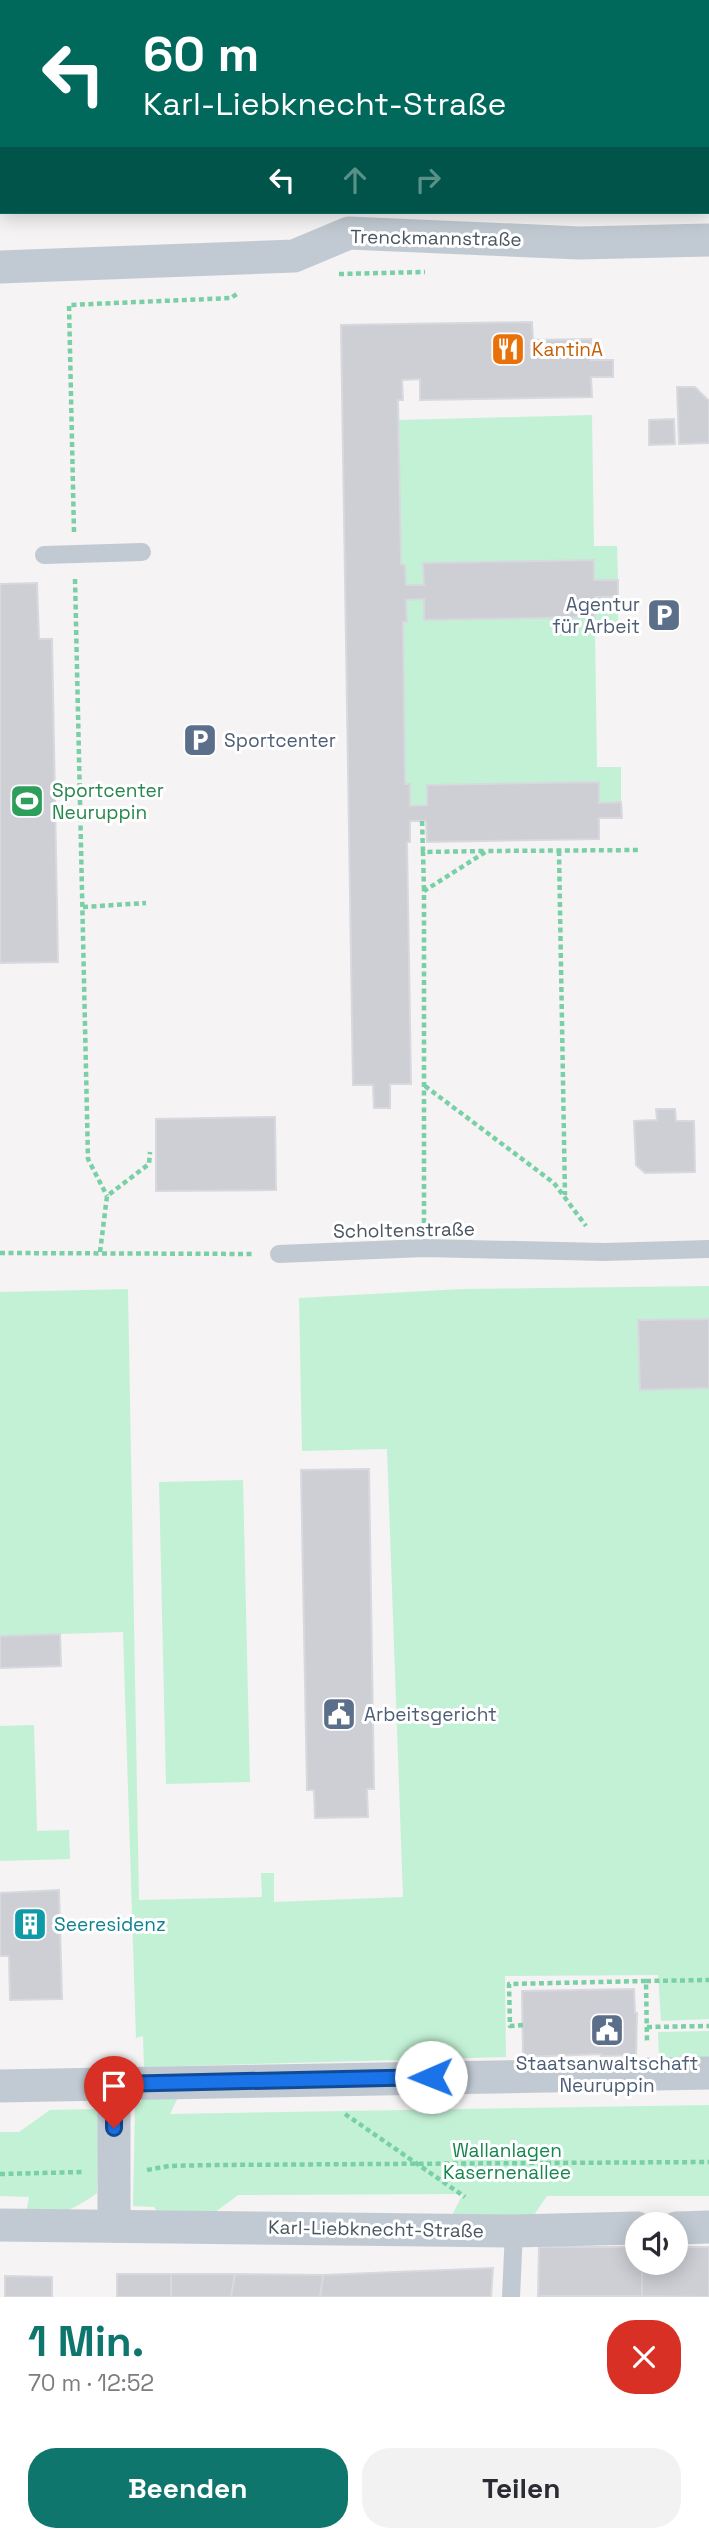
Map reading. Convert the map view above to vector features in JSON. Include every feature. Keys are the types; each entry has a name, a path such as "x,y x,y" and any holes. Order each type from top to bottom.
{"street":[{"name":"Trenckmannstraße","path":"0,267 294,256 346,222 580,243 709,240"},
{"path":"0,2085 709,2073"},
{"path":"114,2084 114,2226"},
{"name":"Karl-Liebknecht-Straße","path":"0,2225 514,2231 625,2228"},
{"path":"688,2228 709,2227"}],"lane":[{"path":"44,555 142,552"},
{"name":"Scholtenstraße","path":"279,1254 424,1248 604,1252 709,1249"},
{"path":"511,2297 514,2231"}],"path":[{"path":"335,275 430,272"},
{"path":"100,1252 107,1196 88,1159 69,305 231,299 247,285"},
{"path":"422,821 424,1248"},
{"path":"423,852 641,849"},
{"path":"424,891 486,851"},
{"path":"425,1085 554,1183 565,1195 559,851"},
{"path":"83,907 146,903"},
{"path":"107,1196 149,1164 150,1152"},
{"path":"0,1252 279,1254"},
{"path":"523,2025 510,2026 509,1984 709,1980"},
{"path":"646,1982 648,2074"},
{"path":"647,2027 709,2026"},
{"path":"340,2110 471,2201"},
{"path":"0,2174 132,2172 180,2166 709,2162"}],"green space":[{"path":"592,415 594,546 617,546 618,580 594,580 594,560 424,563 424,585 406,585 405,565 401,564 399,420"},
{"path":"595,597 618,597 618,634 595,635 597,767 621,767 621,802 599,803 599,783 410,806 410,785 405,784 403,622 407,621 406,600 424,599 425,620 594,617"},
{"path":"709,1286 709,2019 661,2021 658,1975 505,1976 506,2057 144,2067 143,2036 136,2038 123,1632 0,1636 0,1292 128,1289 139,1900 262,1897 261,1873 274,1873 274,1902 403,1897 387,1449 302,1451 299,1298 461,1289"},
{"path":"243,1480 250,1782 166,1784 159,1482"},
{"path":"34,1725 37,1831 69,1830 70,1859 0,1861 0,1726"},
{"path":"709,2031 709,2057 659,2058 658,2032"},
{"name":"Wallanlagen Kasernenallee","path":"150,2092 180,2093 170,2114 709,2105 709,2196 547,2196 532,2218 452,2215 463,2194 238,2195 210,2216 161,2217 154,2207 133,2206 135,2107"},
{"path":"99,2109 97,2193 63,2212 25,2219 29,2197 0,2196 0,2132 19,2132 50,2110"}],"building":[{"name":"Agentur für Arbeit","path":"532,322 533,340 591,339 591,360 613,360 613,377 591,377 592,397 420,400 420,379 402,380 403,400 398,400 401,564 405,565 406,585 424,585 423,563 594,560 594,580 618,580 618,597 595,597 595,617 424,620 424,599 406,600 407,622 403,622 405,784 410,784 410,806 427,805 427,785 599,782 599,803 621,802 622,818 599,818 599,839 427,842 426,821 410,821 410,842 407,842 411,1084 390,1084 390,1108 374,1108 373,1085 353,1085 341,325"},
{"path":"677,387 695,387 709,401 709,443 679,444"},
{"path":"674,419 675,444 649,445 649,420"},
{"name":"Sportcenter Neuruppin","path":"37,583 39,639 52,639 58,962 0,963 0,584"},
{"path":"656,1109 675,1109 676,1121 694,1121 695,1172 645,1173 636,1165 634,1121 657,1120"},
{"path":"275,1117 276,1190 156,1191 156,1119"},
{"path":"709,1319 709,1388 640,1390 638,1320"},
{"name":"Arbeitsgericht","path":"369,1469 374,1789 367,1789 368,1817 315,1818 314,1790 307,1790 301,1470"},
{"path":"60,1634 61,1666 0,1668 0,1636"},
{"name":"Seeresidenz","path":"59,1890 62,1999 10,2000 9,1956 0,1956 0,1893"},
{"path":"634,1989 637,2013 636,2055 523,2057 522,1991"},
{"path":"539,2247 625,2247 625,2275 642,2275 642,2296 538,2296"},
{"path":"688,2247 709,2247 709,2297 642,2296 642,2275 688,2275"},
{"path":"493,2268 491,2297 320,2297 323,2275"},
{"path":"117,2274 171,2274 171,2297 117,2297"},
{"path":"171,2274 235,2274 231,2297 171,2297"},
{"path":"235,2274 323,2275 320,2297 231,2297"},
{"path":"5,2276 52,2277 52,2297 5,2297"}],"place":[{"name":"KantinA","path":"508,349"},
{"name":"Agentur für Arbeit","path":"664,615"},
{"name":"Sportcenter","path":"200,740"},
{"name":"Sportcenter Neuruppin","path":"27,801"},
{"name":"Arbeitsgericht","path":"339,1714"},
{"name":"Seeresidenz","path":"30,1924"},
{"name":"Staatsanwaltschaft Neuruppin","path":"607,2030"}],"route":[{"path":"114,2128 114,2084 431,2077"}]}
